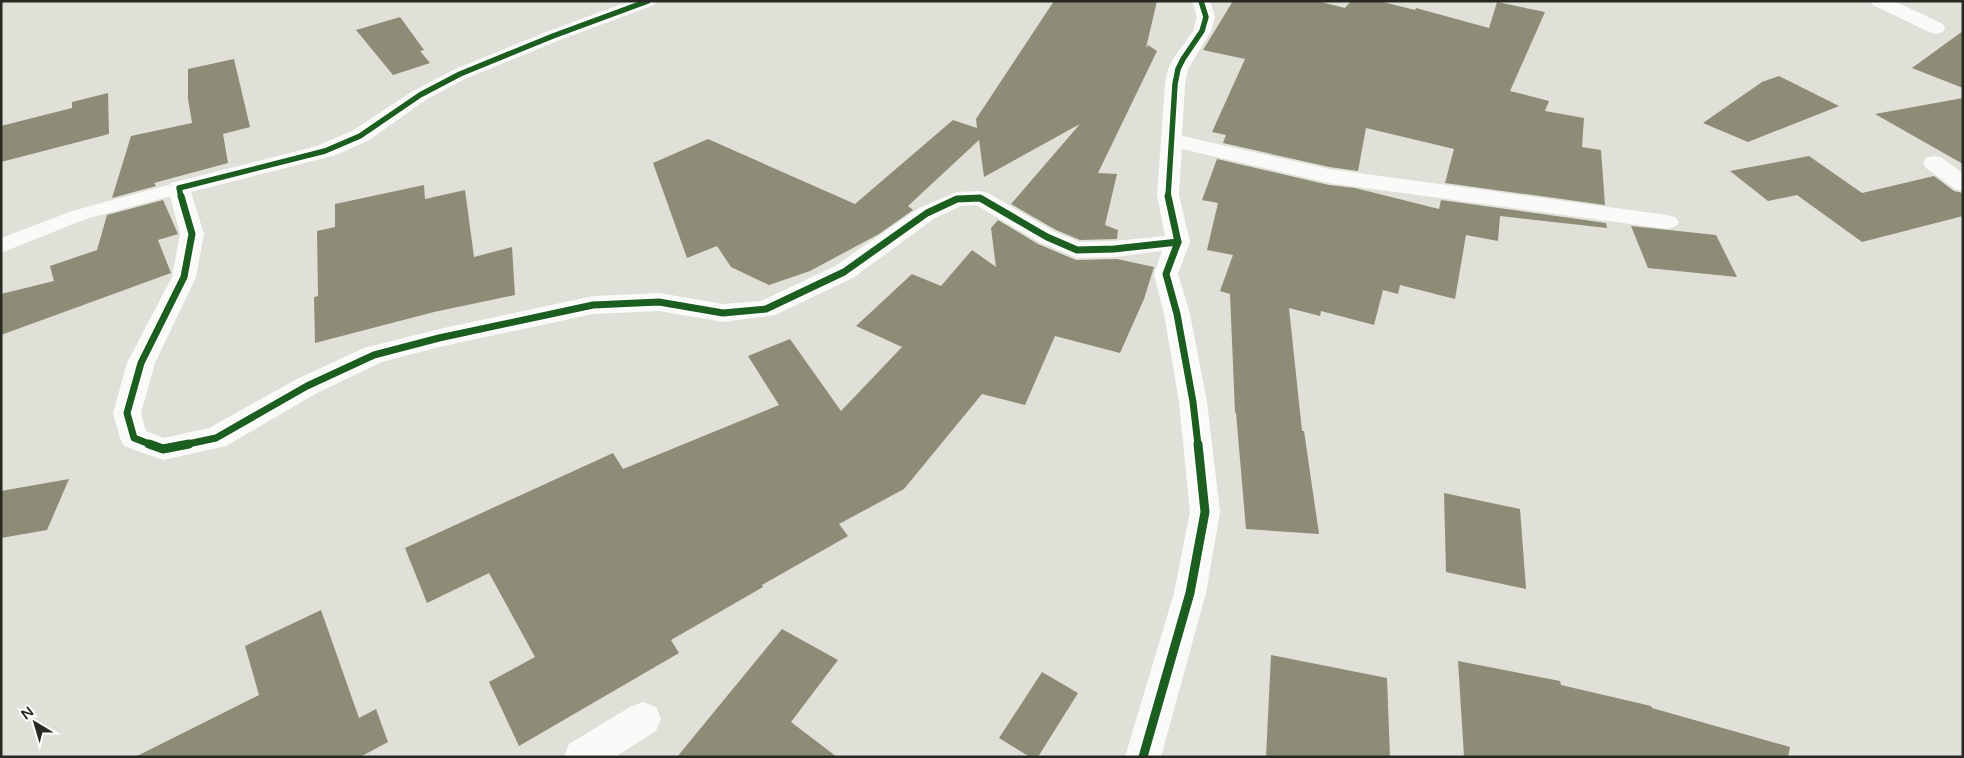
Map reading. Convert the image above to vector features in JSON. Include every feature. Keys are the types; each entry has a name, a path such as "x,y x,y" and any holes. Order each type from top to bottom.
{"street":[{"path":"648,1 553,36 460,74 420,95 360,136 325,151 179,188 192,234 184,277 141,363 127,414 134,438 163,449 216,438 307,386 374,355 439,338 593,305 659,302 723,313 766,309 844,272 927,213 957,199 980,198 1047,236 1077,250 1114,249 1178,242"},
{"path":"1143,757 1190,593 1205,512 1193,402 1177,314 1166,274 1178,242 1168,195 1175,84 1178,69 1183,59 1202,31 1206,18 1201,1"},
{"path":"1879,1 1936,28"},
{"path":"1172,140 1328,176 1667,222"},
{"path":"1934,163 1963,184"},
{"path":"582,757 643,719"}],"lane":[{"path":"1,246 80,215 179,188"}],"building":[{"path":"1054,1 1157,1 1146,48 1148,45 1157,51 1098,173 1117,174 1105,225 1118,230 1117,239 1080,240 1056,230 1011,204 1080,124 984,177 979,140 908,206 913,210 879,234 810,271 769,285 731,267 717,246 687,258 653,163 708,139 855,204 953,120 977,128 976,119"},
{"path":"1233,1 1317,1 1345,8 1351,1 1379,1 1415,10 1416,8 1489,28 1497,2 1545,12 1510,91 1549,101 1545,111 1584,118 1582,147 1601,150 1605,205 1445,183 1454,149 1366,128 1358,171 1329,167 1223,143 1226,135 1212,132 1245,59 1203,50"},
{"path":"400,17 424,50 420,51 430,63 393,75 356,30"},
{"path":"1963,31 1963,88 1912,68"},
{"path":"234,59 250,127 223,134 228,163 154,183 156,186 112,198 131,136 192,123 188,99 188,69"},
{"path":"1779,76 1839,106 1748,142 1703,123 1762,82"},
{"path":"108,93 109,134 1,162 1,126 72,108 72,102"},
{"path":"1963,98 1963,164 1875,114"},
{"path":"1809,156 1862,193 1934,176 1954,191 1963,193 1963,216 1862,242 1797,195 1768,201 1730,171"},
{"path":"1217,159 1329,185 1355,188 1439,209 1441,200 1606,223 1607,228 1500,216 1498,241 1466,235 1455,299 1400,285 1398,294 1383,290 1374,325 1321,311 1320,316 1289,308 1302,431 1304,431 1319,534 1246,529 1235,412 1230,294 1220,291 1233,255 1207,250 1218,203 1202,200"},
{"path":"424,185 425,199 465,190 474,257 512,247 515,295 434,312 315,343 314,297 318,296 317,231 335,227 335,204"},
{"path":"163,200 178,234 158,240 171,273 1,335 1,294 54,281 50,266 97,250 107,215"},
{"path":"998,220 1038,244 1076,260 1117,259 1154,267 1144,299 1120,353 1055,336 1025,405 982,394 904,489 839,524 848,536 671,640 679,653 519,746 489,682 535,657 489,573 427,603 405,548 613,453 623,469 779,405 748,356 790,339 841,411 902,347 856,326 912,274 941,286 972,250 996,267 991,228"},
{"path":"1631,226 1716,235 1737,277 1648,268"},
{"path":"69,479 47,530 1,538 1,491"},
{"path":"1444,493 1520,509 1526,589 1446,572"},
{"path":"321,610 359,718 376,709 388,742 360,757 135,757 259,695 245,646"},
{"path":"782,629 838,660 791,722 837,757 677,757"},
{"path":"1271,655 1387,678 1390,757 1266,757"},
{"path":"1458,661 1560,681 1561,685 1651,706 1652,708 1790,747 1788,757 1464,757"},
{"path":"1042,672 1078,693 1038,757 1030,757 999,738"}],"cycle path":[{"path":"648,1 553,36 460,74 420,95 360,136 325,151 179,188 192,234 184,277 141,363 127,413 134,438 163,449 216,438 307,386 374,355 439,338 593,305 659,302 723,313 766,309 844,272 927,213 957,199 980,198 1047,237 1077,250 1114,249 1178,242"},
{"path":"1143,757 1190,593 1205,512 1193,402 1177,314 1166,274 1178,242 1168,195 1175,84 1178,69 1183,59 1202,31 1206,17 1201,1"}]}
